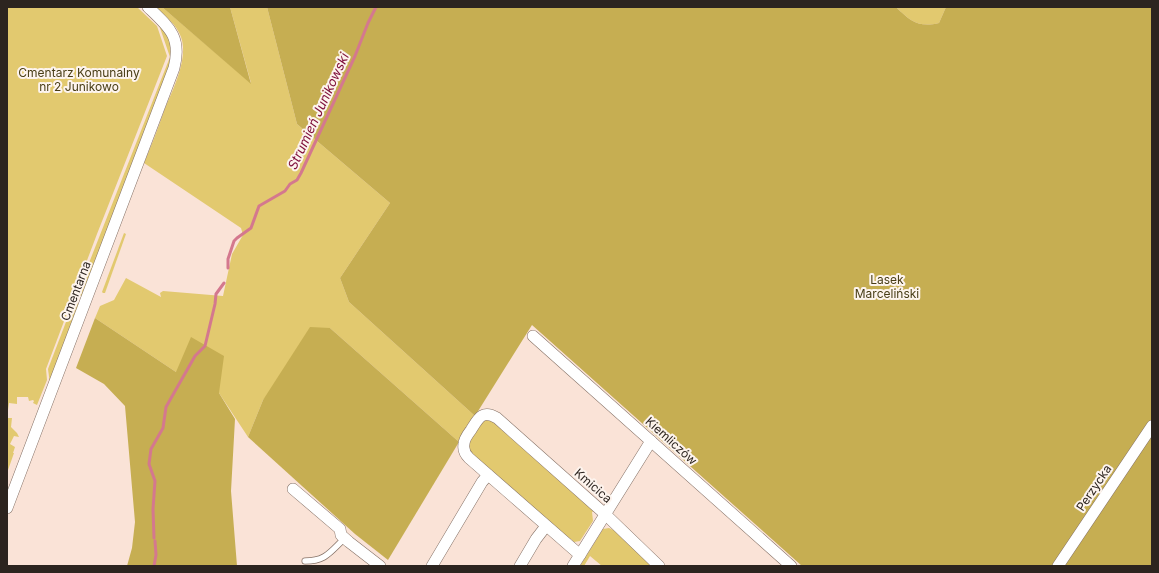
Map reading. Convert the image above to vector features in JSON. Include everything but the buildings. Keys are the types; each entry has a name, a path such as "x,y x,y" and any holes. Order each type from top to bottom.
{"street":[{"name":"Cmentarna","path":"7,508 169,82 176,58 176,42 173,34 168,26 148,7"},
{"name":"Kiemliczów","path":"533,336 791,566"},
{"name":"Kmicica","path":"488,475 465,454 463,444 478,418 489,414 497,418 605,514 660,566"},
{"name":"Perzycka","path":"1058,566 1152,426"},
{"path":"573,566 651,441"},
{"path":"432,566 482,482 488,475 580,555"},
{"path":"293,489 340,529 345,538 380,566"},
{"path":"520,566 546,526"}],"lane":[{"path":"305,561 316,561 324,558 345,538"}],"green space":[{"name":"Cmentarz Komunalny nr 2 Junikowo","path":"7,7 137,7 157,26 167,56 46,369 47,380 37,405 33,403 33,400 29,401 28,397 17,397 17,404 9,403 8,410"},
{"path":"156,7 162,7 251,83 230,7 267,7 297,124 390,203 340,278 349,302 475,416 459,442 330,328 263,400 248,437 219,393 176,372 95,318 100,306 114,300 126,278 161,297 160,293 163,291 223,296 232,254 243,235 241,228 144,163 175,85 183,55 181,37 177,29"},
{"path":"162,7 230,7 251,84"},
{"name":"Lasek Marceliński","path":"267,7 896,7 910,20 926,25 939,23 946,7 1152,7 1152,566 802,566 532,325 475,416 349,302 340,278 390,203 297,124"},
{"path":"896,7 946,7 939,23 926,25 910,20"},
{"path":"159,25 169,39 171,48 170,64 83,296 76,296 170,57"},
{"path":"124,233 126,234 105,293 103,293 102,292"},
{"path":"74,301 79,305 50,384 48,369"},
{"path":"95,318 176,372 191,337 224,356 219,393 235,419 231,491 237,566 127,566 132,548 135,522 125,406 104,384 76,368"},
{"path":"310,327 330,328 459,442 388,560 355,534 248,437 263,400"},
{"path":"7,418 12,418 11,427 19,437 14,436 10,444 15,447 7,473"},
{"path":"479,421 492,421 594,511 592,512 593,521 580,541 574,542 571,539 569,541 470,454 468,440"},
{"path":"603,529 614,529 654,566 602,566 590,556 584,566 580,566"}],"waterway":[{"name":"Strumień Junikowski","path":"228,268 228,259 234,241 251,228 259,206 285,191 290,184 297,180 301,173 376,7"},
{"name":"Strumień Junikowski","path":"154,538 153,509 155,481 149,464 151,449 163,428 166,407 195,356 205,346 216,294 224,283"},
{"name":"Strumień Junikowski","path":"154,566 156,555 155,541"}]}
